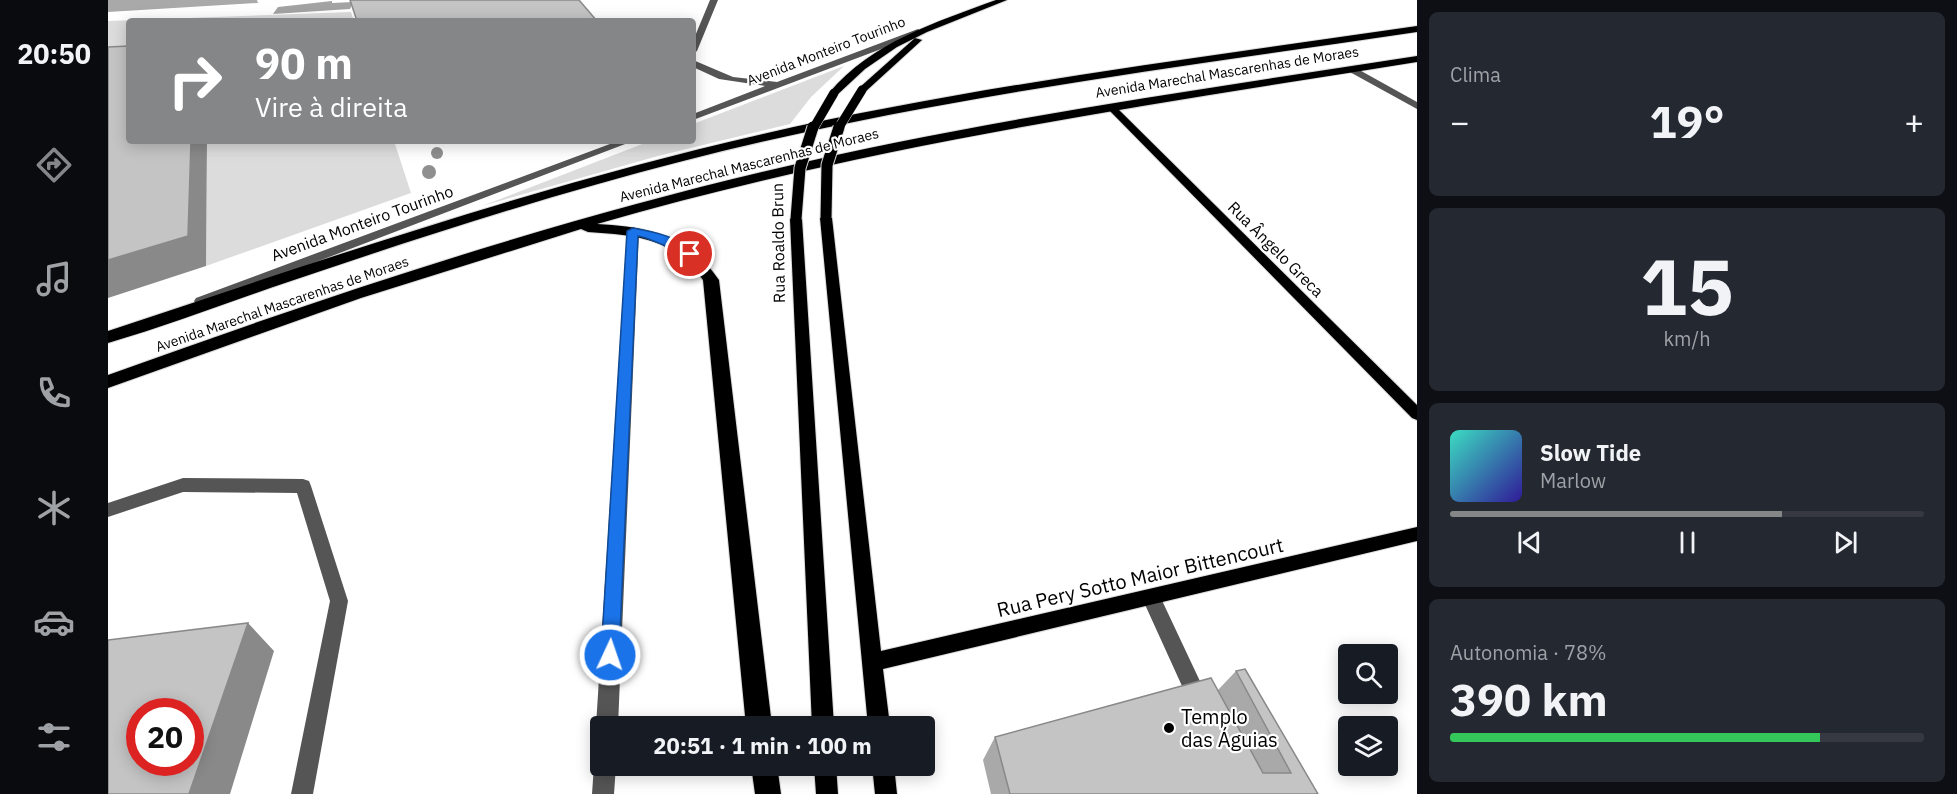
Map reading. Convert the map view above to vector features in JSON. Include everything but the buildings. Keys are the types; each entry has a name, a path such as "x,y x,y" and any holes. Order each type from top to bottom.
{"highway":[{"name":"Avenida Marechal Mascarenhas de Moraes","path":"108,337 466,219 760,139 954,99 1417,29"},
{"name":"Avenida Marechal Mascarenhas de Moraes","path":"108,382 327,304 571,227 692,194 866,152 1111,107 1417,59"},
{"path":"571,227 633,231 652,235 679,246 701,262 711,280 758,716"},
{"path":"766,776 768,794"}],"main road":[{"name":"Avenida Monteiro Tourinho","path":"934,26 1003,0"},
{"path":"878,716 824,184 832,139 843,116 862,90 934,26"},
{"name":"Rua Roaldo Brun","path":"822,716 796,219 798,177 803,149 815,122 834,93 866,63 934,26"},
{"name":"Rua Ângelo Greca","path":"1111,107 1417,414"},
{"name":"Rua Pery Sotto Maior Bittencourt","path":"873,662 1417,534"},
{"path":"825,776 826,794"},
{"path":"885,776 886,794"}],"street":[{"path":"696,44 714,0"},
{"name":"Avenida Monteiro Tourinho","path":"696,116 934,26"},
{"path":"696,65 724,79 780,84"},
{"path":"1351,69 1417,106"},
{"name":"Avenida Monteiro Tourinho","path":"108,337 620,144"},
{"path":"608,716 633,231"},
{"path":"108,510 183,485 303,486 339,601 302,794"},
{"path":"1151,598 1178,660 1210,722"},
{"path":"603,794 604,776"}],"shaded area":[{"path":"332,1 332,3 353,2 350,9 273,14 278,7"},
{"path":"351,12 353,18 189,18"},
{"path":"126,20 126,73 108,74 108,21"},
{"path":"844,66 811,97 790,124 658,156 482,206 642,144 696,144 696,123"},
{"path":"207,144 395,144 411,193 206,266"}],"place":[{"name":"Templo das Águias","path":"1169,728"}],"route":[{"path":"610,655 633,231 652,235 679,246 690,254"}]}
